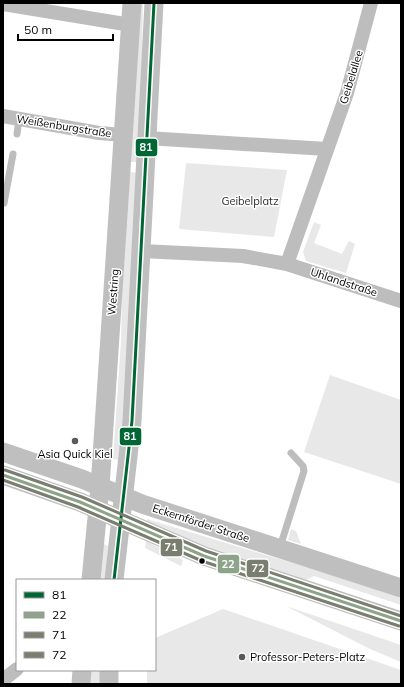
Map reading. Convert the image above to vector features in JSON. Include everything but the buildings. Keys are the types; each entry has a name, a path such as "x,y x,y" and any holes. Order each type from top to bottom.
{"main road":[{"name":"Westring","path":"91,579 100,487 132,3"},
{"path":"114,579 132,421 154,3"},
{"name":"Eckernförder Straße","path":"3,452 82,479 123,497 401,588"},
{"path":"3,475 97,509 204,556 401,621"},
{"path":"81,684 82,671"},
{"path":"109,671 109,684"}],"street":[{"name":"Geibelallee","path":"327,149 347,93 371,3"},
{"path":"3,4 131,25"},
{"name":"Weißenburgstraße","path":"3,116 99,133 124,135"},
{"path":"142,251 243,256 287,264 327,149 146,138"},
{"name":"Uhlandstraße","path":"287,264 401,301"},
{"path":"3,680 16,670"}],"lane":[{"path":"16,134 19,119"},
{"path":"4,203 13,154"},
{"path":"279,549 304,471 303,466 291,453"}],"green space":[{"path":"139,3 143,3 140,162 129,162"},
{"name":"Geibelplatz","path":"186,163 287,170 274,237 179,229"},
{"path":"129,172 140,173 120,460 113,459 121,341 123,241"},
{"path":"314,222 321,225 314,243 342,254 349,241 355,244 346,273 306,261 303,252"},
{"path":"330,375 401,400 401,484 304,452"},
{"path":"147,519 316,570 401,598 401,605 314,576 302,582 147,526"},
{"path":"291,529 296,531 301,544 288,540"},
{"path":"146,541 183,560 181,566 145,548"},
{"path":"100,542 108,546 106,579 97,579"},
{"path":"286,606 401,645 401,662 370,649"},
{"name":"Professor-Peters-Platz","path":"223,609 401,670 401,684 147,684 147,671 156,671 156,638"},
{"path":"90,671 101,671 101,684 90,684"}],"transit line":[{"name":"81","path":"114,579 132,421 154,3"},
{"name":"72","path":"5,470 82,497 206,551 401,616"},
{"name":"22","path":"3,475 80,502 204,556 401,621"},
{"name":"71","path":"3,480 78,507 202,561 399,626"}],"place":[{"name":"Asia Quick Kiel","path":"75,441"},
{"name":"Professor-Peters-Platz","path":"242,657"}]}
